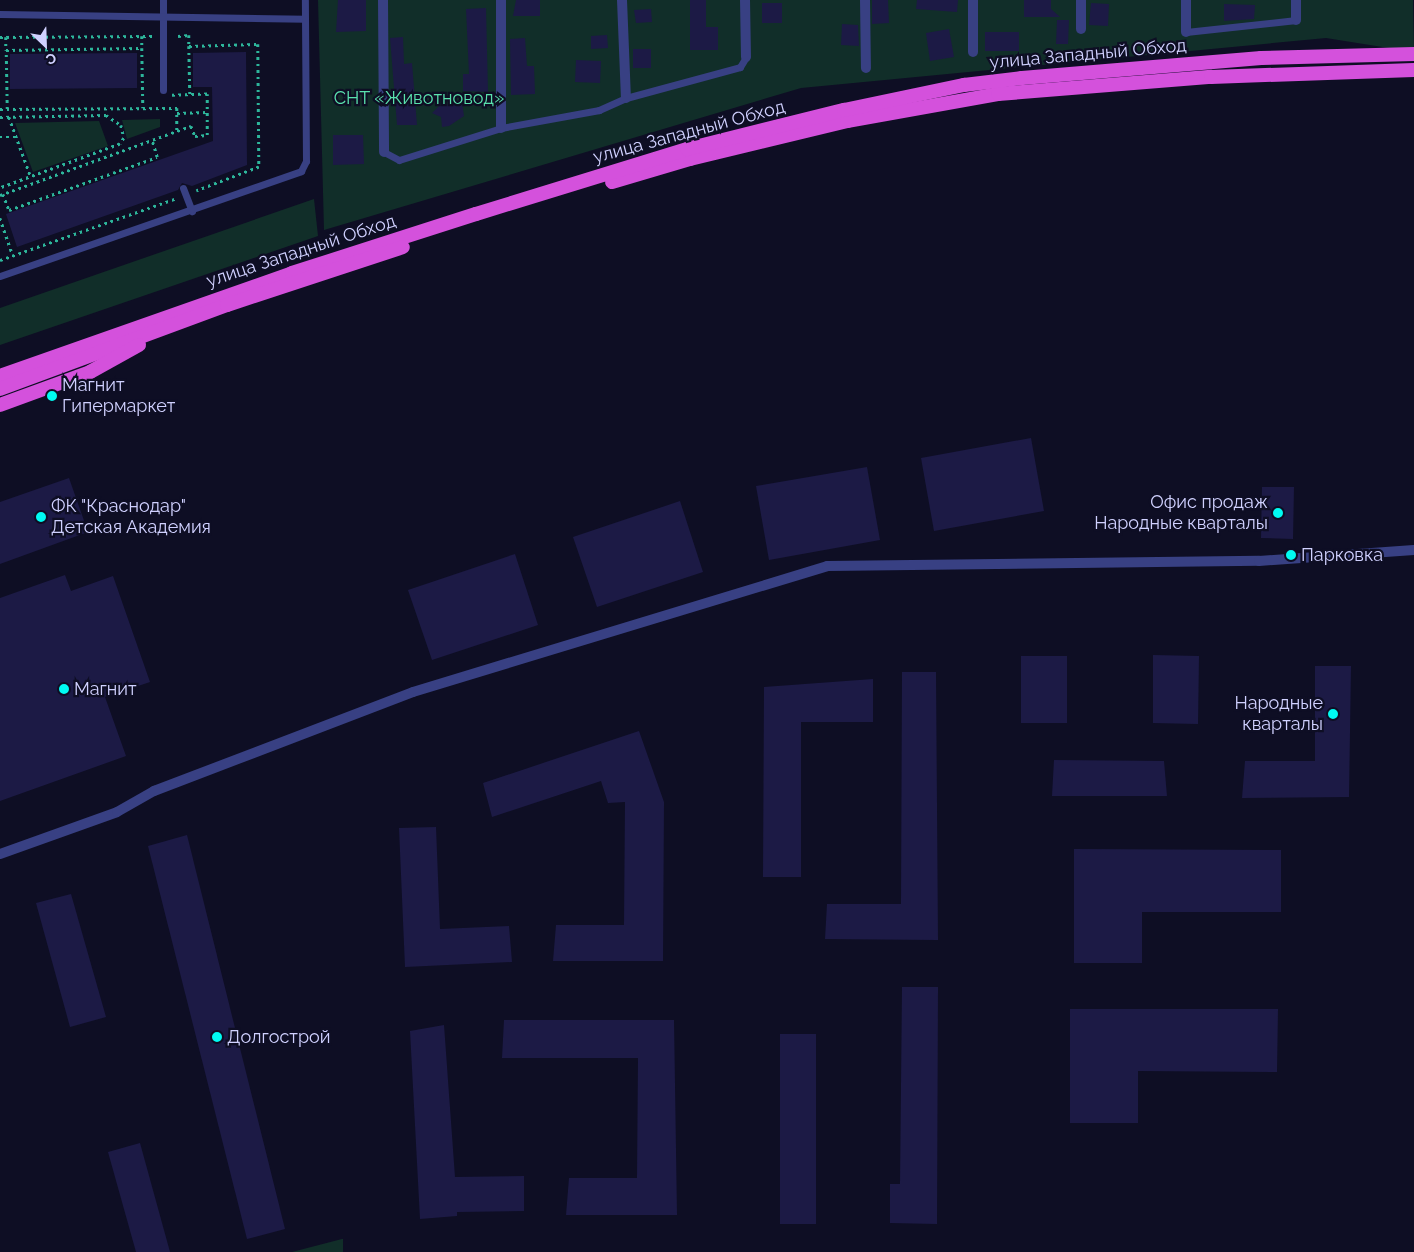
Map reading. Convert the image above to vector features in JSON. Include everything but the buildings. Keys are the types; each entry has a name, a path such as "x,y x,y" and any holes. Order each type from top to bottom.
{"highway":[{"name":"улица Западный Обход","path":"0,376 283,276 476,214 687,149 844,110 964,85 1022,78 1261,58 1414,54"},
{"name":"улица Западный Обход","path":"0,388 160,330 479,222 690,159 847,121 998,94 1073,87 1211,77 1414,70"},
{"path":"0,405 90,372 160,330"}],"street":[{"path":"383,0 384,152"},
{"path":"501,0 501,128"},
{"path":"622,0 626,98"},
{"path":"745,0 746,57"},
{"path":"865,0 866,68"},
{"path":"973,0 973,52"},
{"path":"1081,0 1081,29"},
{"path":"1186,0 1186,32"},
{"path":"1296,0 1296,20"},
{"path":"0,854 117,812 154,791 414,692 827,566 1259,561 1414,550"}],"lane":[{"path":"163,0 163,93"},
{"path":"0,276 292,176 305,167 305,0"},
{"path":"0,14 178,14 305,19"},
{"path":"1186,32 1296,20"},
{"path":"384,152 399,160 501,128 599,110 626,98 720,74 740,67 746,57"},
{"path":"185,192 192,211"}],"path":[{"path":"178,14 178,36"},
{"path":"0,37 189,35 190,94"},
{"path":"142,36 143,108"},
{"path":"6,37 6,109"},
{"path":"0,260 259,166 258,44 189,46"},
{"path":"6,50 142,48"},
{"path":"152,141 157,157 9,210 2,194 192,126 195,136 207,135 207,94 163,93"},
{"path":"0,109 177,108 177,132"},
{"path":"177,113 207,112"},
{"path":"0,118 106,115 117,120 123,132 120,144 0,188"},
{"path":"9,117 31,176"},
{"path":"0,137 16,137"},
{"path":"0,218 13,255"}],"green space":[{"name":"СНТ «Животновод»","path":"318,0 1413,0 1414,52 1326,38 801,88 324,230"},
{"path":"160,119 160,127 127,139 122,120"},
{"path":"99,121 108,146 33,172 15,123"},
{"path":"314,199 318,236 0,345 0,308"},
{"path":"342,1239 343,1252 292,1252"}],"place":[{"name":"Магнит Гипермаркет","path":"52,396"},
{"name":"Офис продаж Народные кварталы","path":"1278,513"},
{"name":"ФК \"Краснодар\" Детская Академия","path":"41,517"},
{"name":"Парковка","path":"1291,555"},
{"name":"Магнит","path":"64,689"},
{"name":"Народные кварталы","path":"1333,714"},
{"name":"Долгострой","path":"217,1037"}]}
